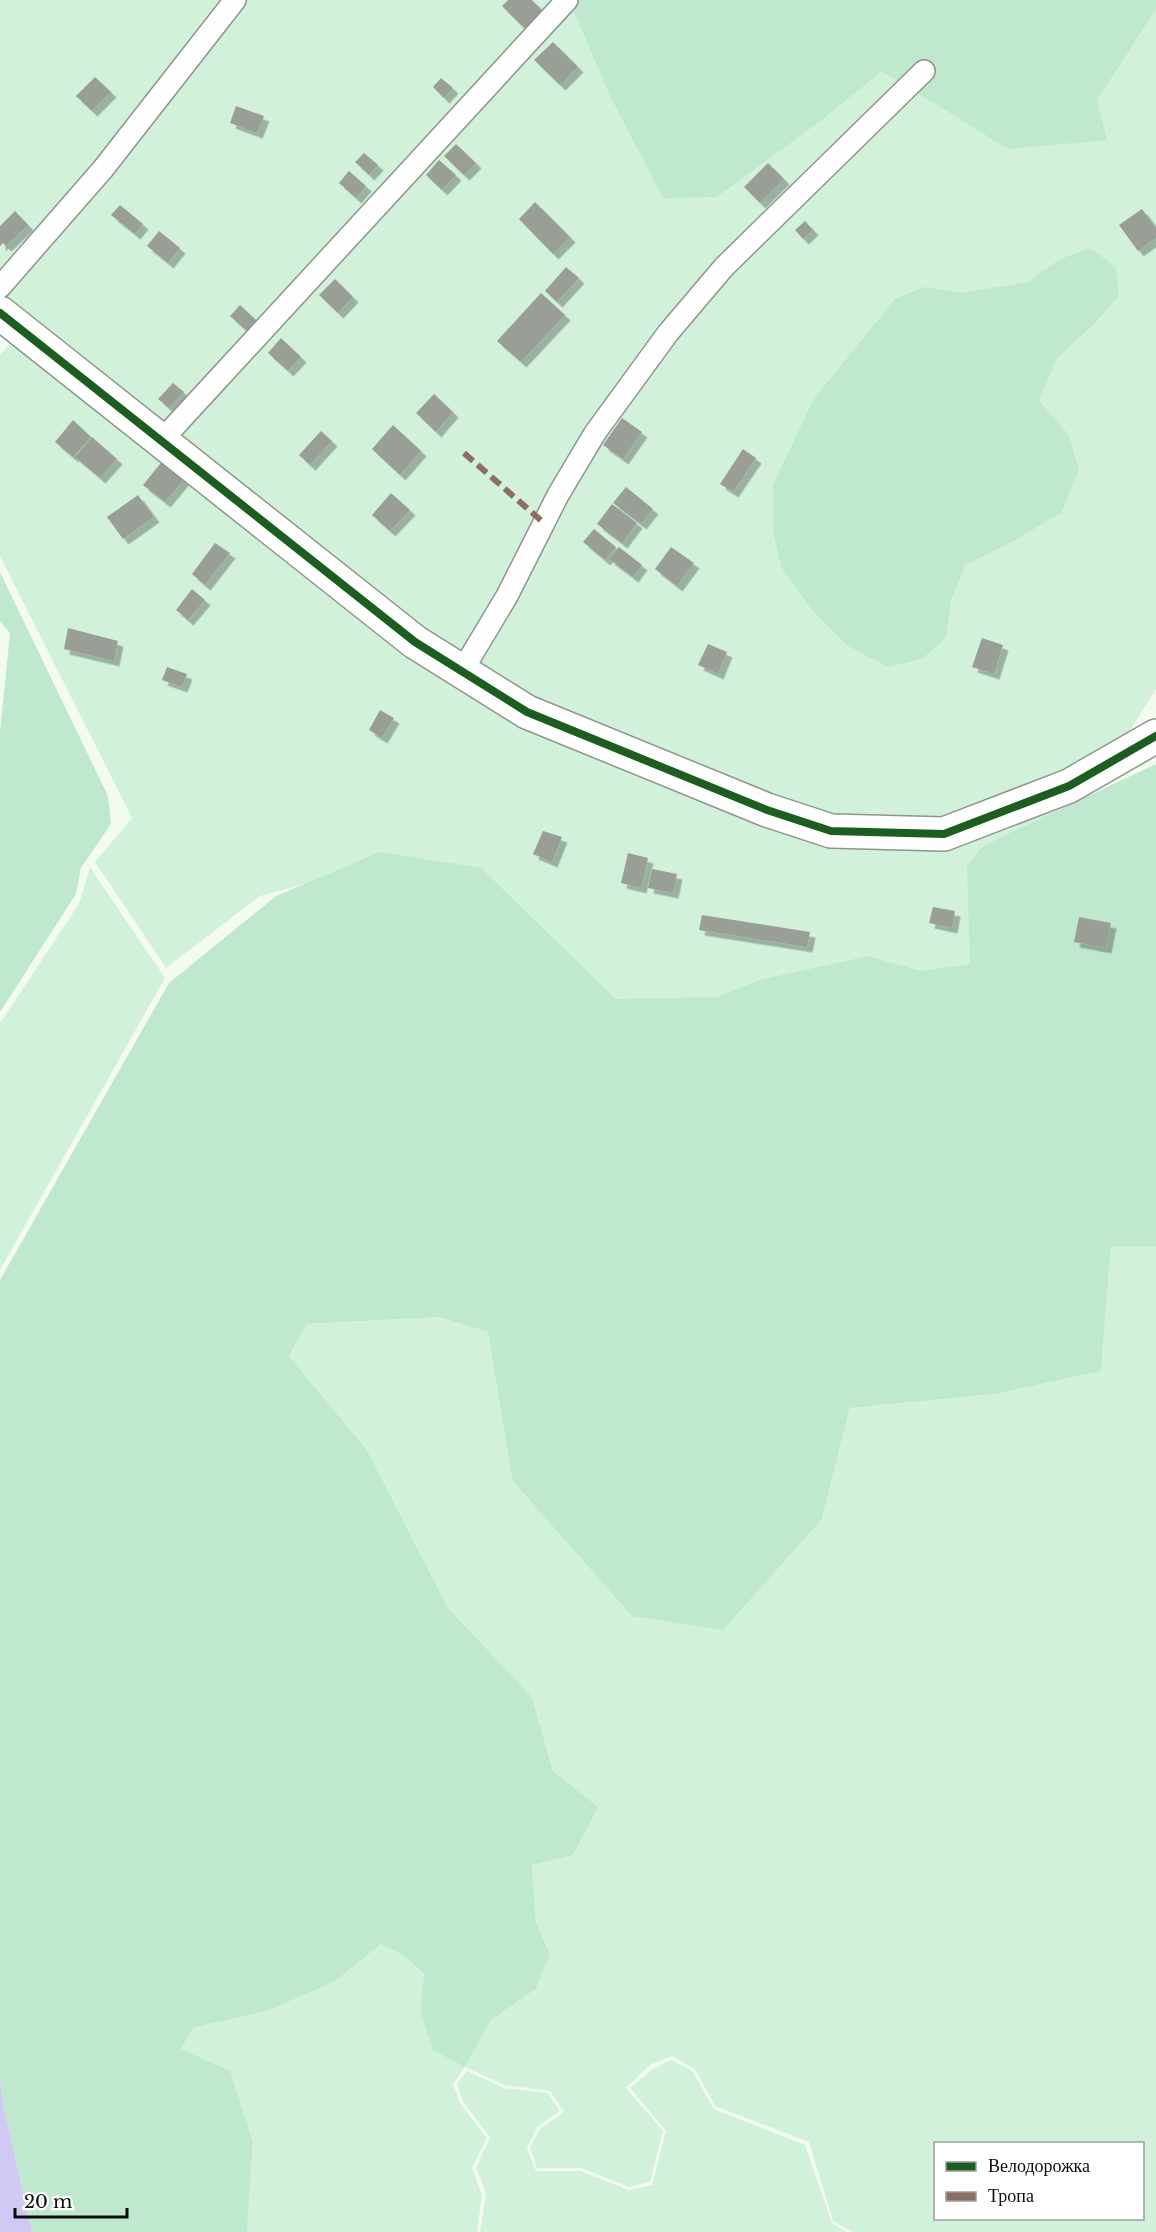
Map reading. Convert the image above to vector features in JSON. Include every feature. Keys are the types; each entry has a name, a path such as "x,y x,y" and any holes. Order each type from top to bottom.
{"street":[{"path":"0,313 416,642 527,712 767,810 831,831 944,834 1069,786 1156,736"}],"lane":[{"path":"0,286 103,169 235,0"},
{"path":"161,441 567,0"},
{"path":"462,671 507,596 558,495 595,433 668,333 724,267 924,71"}],"green space":[{"path":"0,0 1156,0 1156,689 955,1010 600,1014 380,864 260,896 166,968 95,862 132,818 0,556 0,355 29,320 0,301"},
{"path":"569,0 1156,0 1156,9 1097,100 1107,140 1008,149 882,71 823,119 717,197 663,198 609,94"},
{"path":"1090,248 1116,267 1119,296 1092,326 1057,358 1039,401 1068,434 1079,470 1061,513 1017,539 965,565 951,601 946,638 922,659 888,667 848,646 813,611 781,567 773,530 773,485 813,400 895,299 924,287 962,293 1028,282 1060,259"},
{"path":"0,572 108,796 111,824 81,868 76,894 0,1012 0,732 10,633 0,621"},
{"path":"1156,764 1156,1246 1111,1246 1101,1371 995,1394 850,1408 822,1519 723,1630 632,1616 512,1480 488,1332 439,1317 307,1324 289,1356 367,1450 448,1608 532,1697 553,1771 598,1807 573,1855 532,1865 536,1921 550,1955 536,1989 491,2020 465,2067 433,2050 420,2011 424,1974 404,1956 381,1944 334,1982 267,2011 193,2028 181,2049 230,2071 253,2143 247,2232 32,2232 4,2108 0,2080 0,1280 169,983 276,896 380,852 481,868 616,999 717,997 760,980 868,956 921,971 970,964 967,866 981,848"},
{"path":"90,867 165,978 0,1270 0,1023 79,904"},
{"path":"1111,1246 1156,1246 1156,2232 852,2232 833,2221 809,2142 715,2106 695,2069 671,2056 650,2065 626,2088 663,2131 650,2182 629,2187 581,2168 537,2168 530,2147 540,2129 564,2112 550,2091 504,2085 465,2067 491,2020 536,1989 550,1955 536,1921 532,1865 573,1855 532,1697 448,1608 367,1450 289,1356 307,1324 439,1317 488,1332 512,1481 822,1519 850,1408 995,1394 1101,1371"},
{"path":"381,1944 404,1956 424,1975 420,2011 465,2067 453,2084 460,2103 487,2138 472,2168 482,2195 477,2232 247,2232 253,2143 180,2049 193,2028 267,2011 334,1982"},
{"path":"671,2060 692,2071 714,2109 805,2145 832,2223 846,2232 480,2232 486,2193 476,2168 490,2137 463,2102 457,2084 467,2071 504,2088 548,2093 560,2111 537,2127 527,2148 536,2171 580,2171 629,2190 652,2185 666,2131 630,2088 653,2069"}],"shaded area":[{"path":"0,2080 4,2108 32,2232 0,2232"}],"building":[{"path":"508,0 532,0 543,11 525,29 502,6"},
{"path":"553,42 578,67 560,85 534,60"},
{"path":"95,77 111,92 92,111 76,96"},
{"path":"441,78 453,88 444,98 433,87"},
{"path":"236,106 264,116 257,133 230,123"},
{"path":"456,144 476,163 464,175 444,156"},
{"path":"364,153 378,165 369,175 355,162"},
{"path":"439,160 456,175 442,190 426,175"},
{"path":"768,163 784,179 760,203 744,187"},
{"path":"349,171 366,186 356,198 339,183"},
{"path":"535,202 570,237 553,254 519,219"},
{"path":"120,205 143,224 135,234 111,215"},
{"path":"1142,209 1156,228 1156,238 1138,251 1119,225"},
{"path":"15,211 28,225 6,246 3,243 0,246 0,226"},
{"path":"805,221 813,230 803,239 795,230"},
{"path":"159,231 180,248 168,263 147,246"},
{"path":"566,267 579,278 557,302 545,291"},
{"path":"335,279 353,297 338,313 319,295"},
{"path":"541,293 565,315 521,362 497,341"},
{"path":"240,305 257,321 248,332 230,316"},
{"path":"281,338 301,357 288,371 268,353"},
{"path":"173,383 184,392 169,408 158,399"},
{"path":"434,394 453,412 436,432 416,413"},
{"path":"622,418 642,432 623,459 603,445"},
{"path":"73,420 91,437 73,457 55,442"},
{"path":"393,425 421,451 400,475 372,449"},
{"path":"321,431 332,441 310,465 299,455"},
{"path":"92,437 117,459 100,478 75,457"},
{"path":"743,449 756,458 733,492 720,484"},
{"path":"164,459 186,477 165,502 143,485"},
{"path":"626,487 653,509 641,524 613,503"},
{"path":"391,493 410,510 390,531 372,515"},
{"path":"138,495 154,517 123,539 107,517"},
{"path":"612,504 637,523 622,543 597,524"},
{"path":"594,529 616,547 605,560 583,542"},
{"path":"215,543 230,553 205,585 192,574"},
{"path":"619,547 642,565 633,577 609,559"},
{"path":"671,547 694,563 677,586 655,569"},
{"path":"192,589 205,600 188,620 176,610"},
{"path":"68,628 118,641 114,661 64,649"},
{"path":"982,638 1003,645 994,674 972,667"},
{"path":"708,644 727,652 718,674 698,665"},
{"path":"167,667 187,674 182,687 162,680"},
{"path":"380,710 394,718 382,738 369,730"},
{"path":"543,831 562,837 552,862 533,854"},
{"path":"628,853 648,858 641,888 621,883"},
{"path":"652,869 677,874 673,893 648,888"},
{"path":"933,907 955,911 952,928 929,923"},
{"path":"702,915 810,932 807,947 699,930"},
{"path":"1079,917 1111,923 1106,948 1074,942"}],"marked path":[{"path":"464,453 544,523"}],"cycle path":[{"path":"0,313 415,642 527,712 767,810 831,831 944,834 1069,786 1156,736"}]}
